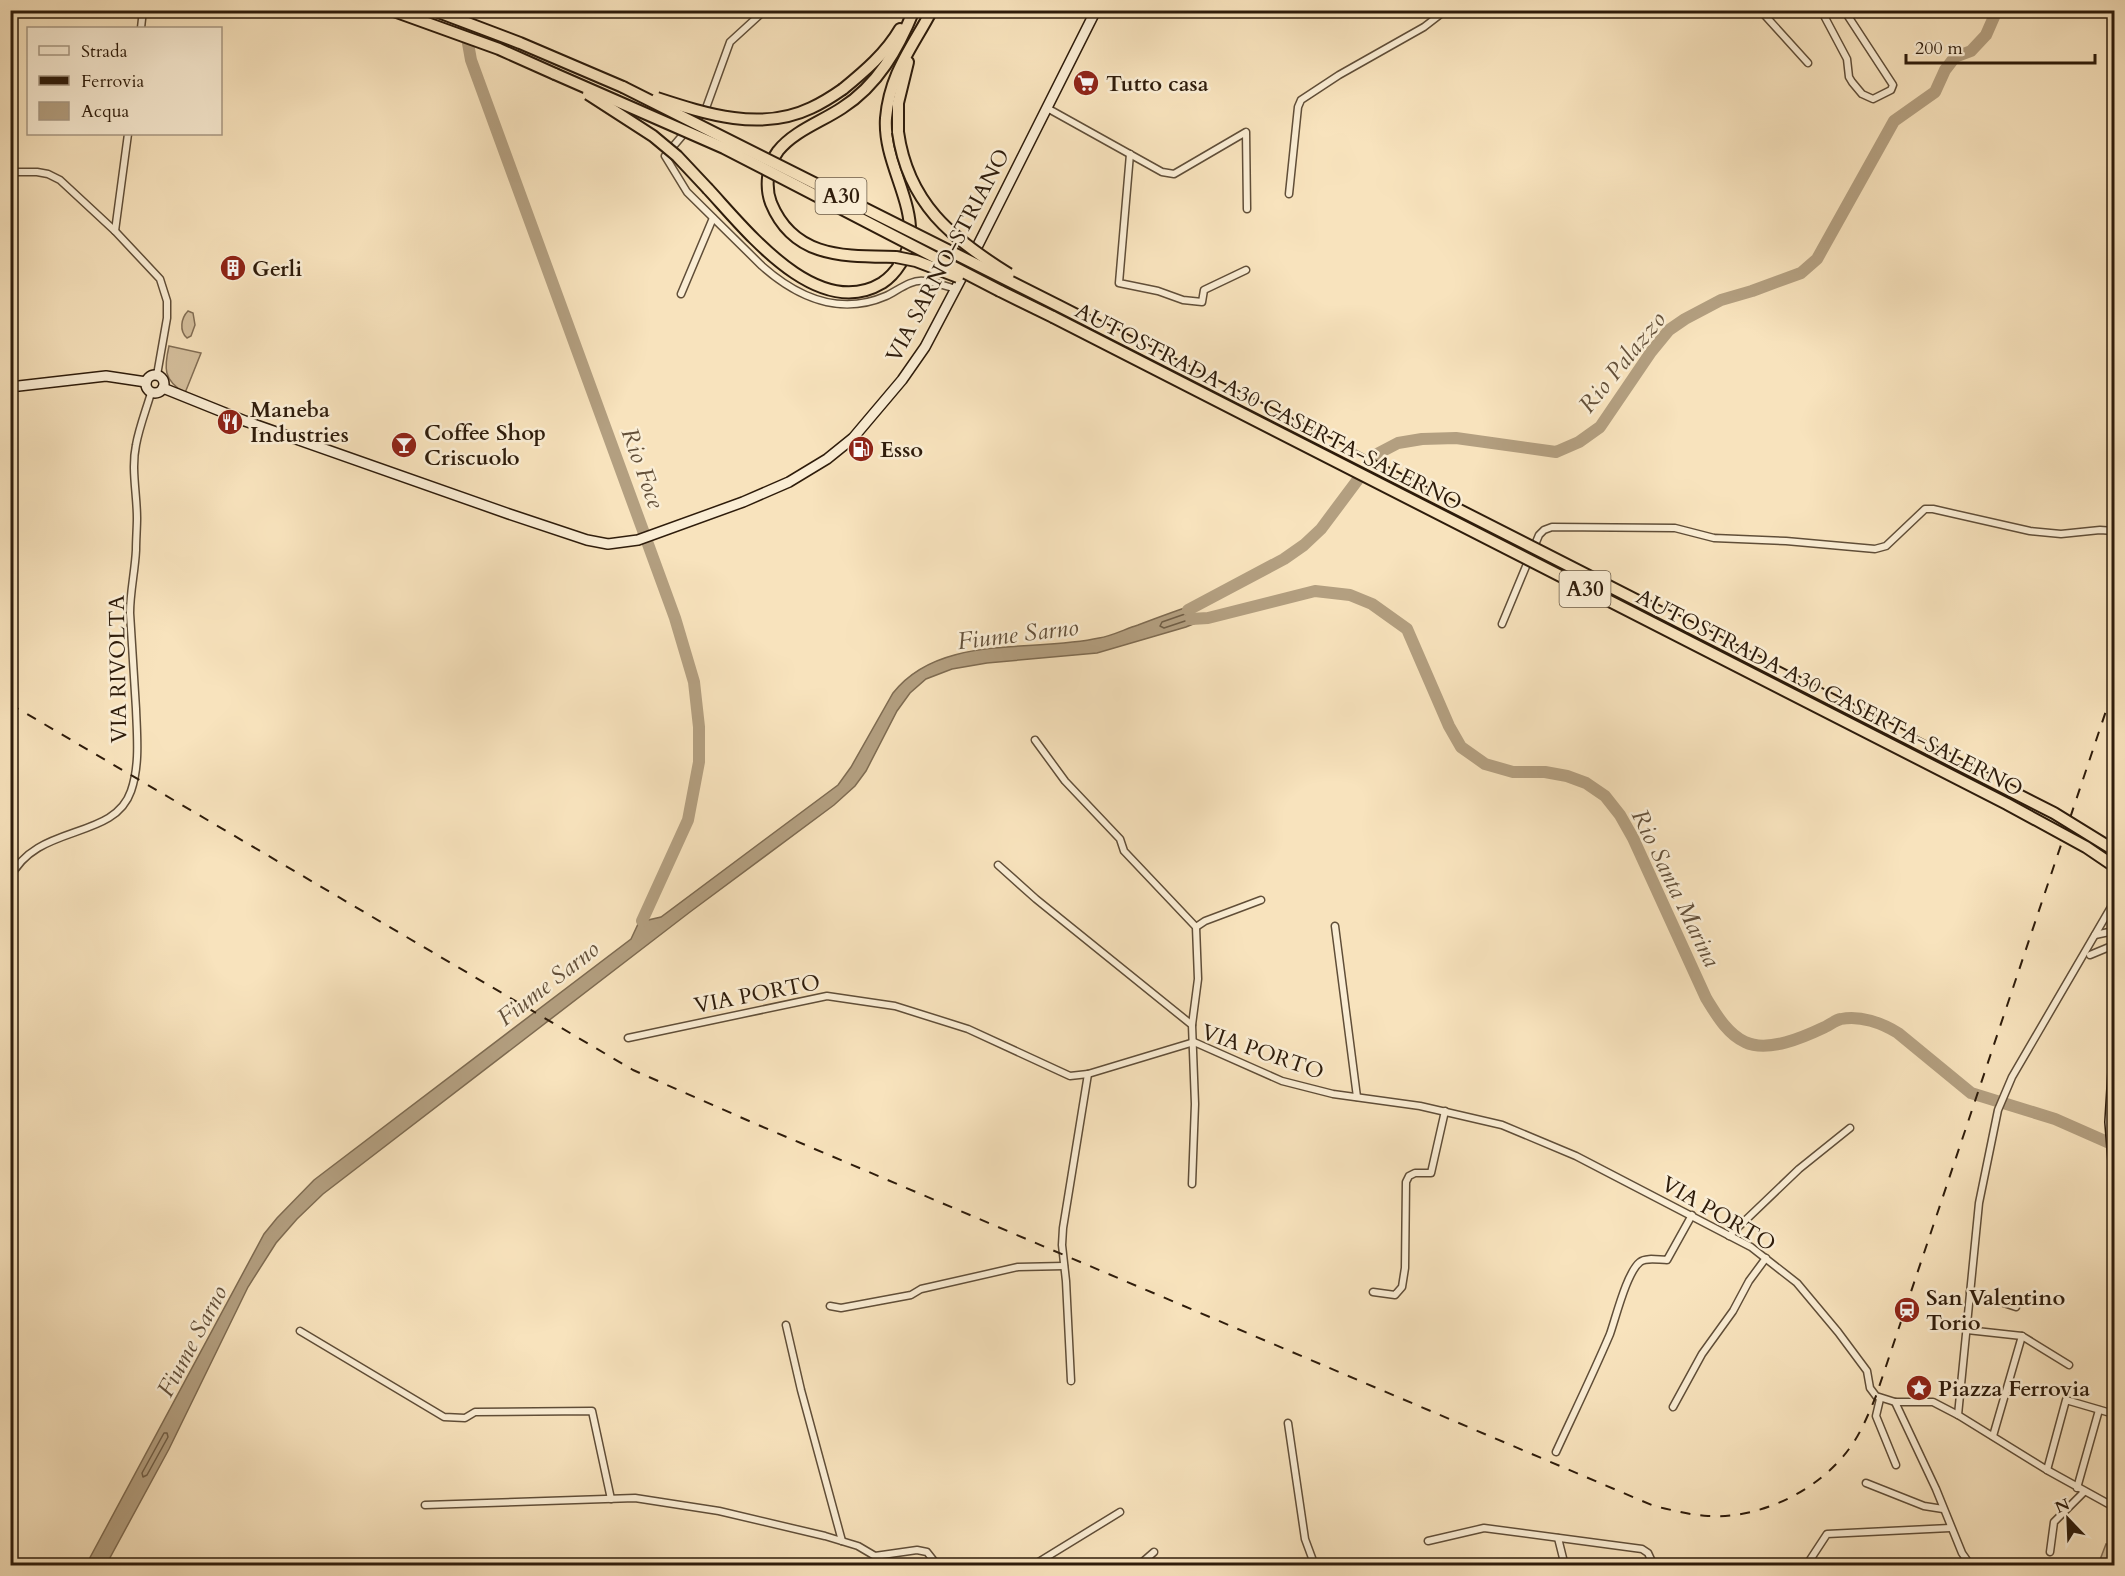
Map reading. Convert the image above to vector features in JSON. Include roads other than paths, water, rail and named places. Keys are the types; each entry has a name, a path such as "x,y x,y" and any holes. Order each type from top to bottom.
{"highway":[{"name":"AUTOSTRADA A30 CASERTA-SALERNO","path":"391,10 499,49 724,148 2007,804 2086,847 2115,866"},
{"name":"AUTOSTRADA A30 CASERTA-SALERNO","path":"433,10 520,43 622,87 1059,306 2054,813 2115,850"},
{"path":"622,87 707,113 752,119 781,117 810,109 843,90 872,66 894,40 913,10"},
{"path":"913,10 900,44 882,71 852,101 798,134 776,153 767,181 768,196 775,213 793,236 807,246 828,253 848,256 896,257 933,266 983,290 1000,291"},
{"path":"555,74 632,121 677,156 768,252 809,281 820,286 852,291 874,287 885,281 898,267 906,253 910,237 906,206 889,151 886,121 894,77 932,10"},
{"path":"915,39 898,103 898,132 904,163 913,184 925,205 941,224 985,259 1059,306"}],"main road":[{"name":"VIA SARNO-STRIANO","path":"163,388 245,421 587,540 608,544 638,540 743,502 789,482 827,459 853,438 895,389 919,355 956,289 1096,10"},
{"path":"157,375 163,380 163,388 157,393 151,393 147,390 146,382 151,376 157,375"},
{"path":"10,387 106,376 146,382"},
{"path":"2114,1173 2110,1122 2115,1056"}],"street":[{"path":"141,27 143,10"},
{"path":"765,10 730,42 706,108 665,154 666,160 687,192 775,278 802,294 818,300 856,305 874,301 908,284 924,280 956,289"},
{"path":"1289,194 1298,107 1301,100 1339,75 1424,27 1446,10"},
{"path":"1760,10 1808,63"},
{"path":"1821,10 1847,59 1852,82 1862,94 1873,99 1891,90 1893,85 1844,10"},
{"path":"1047,108 1162,172 1174,174 1246,132 1247,209"},
{"path":"115,231 128,135"},
{"path":"1130,154 1119,283 1158,291 1183,300 1202,302 1204,290 1246,270"},
{"path":"10,172 37,172 60,180 115,231 160,279 167,301 167,318 157,375"},
{"path":"681,294 713,218"},
{"name":"VIA RIVOLTA","path":"10,878 16,867 32,850 55,838 95,825 122,807 131,792 136,762 137,734 130,610 136,558 137,518 134,468 136,445 151,393"},
{"path":"1502,624 1539,536 1544,530 1552,527 1675,528 1714,538 1786,541 1875,549 1886,546 1925,509 1933,509 2030,531 2061,534 2100,530 2115,531"},
{"path":"1035,740 1065,781 1120,839 1124,851 1196,927 1198,979 1192,1024 1195,1104 1192,1184"},
{"path":"998,865 1036,899 1192,1024"},
{"path":"1196,927 1205,921 1261,900"},
{"path":"1959,1415 1979,1203 1998,1110 2012,1077 2115,902"},
{"path":"1335,926 1358,1097"},
{"path":"2094,935 2115,933"},
{"path":"2090,955 2115,945"},
{"name":"VIA PORTO","path":"628,1038 827,996 895,1006 968,1029 1070,1076 1089,1074 1194,1042 1282,1081 1333,1094 1420,1106 1502,1125 1576,1156 1692,1215 1751,1247 1797,1283 1867,1371 1870,1389 1878,1398 1876,1416 1896,1465"},
{"path":"1071,1381 1062,1245 1064,1215 1089,1074"},
{"path":"1373,1292 1395,1295 1402,1287 1405,1268 1406,1182 1408,1176 1415,1173 1431,1173 1445,1111"},
{"path":"1730,1236 1799,1169 1850,1128"},
{"path":"1556,1452 1610,1334 1635,1268 1645,1259 1667,1260 1692,1215"},
{"path":"1673,1407 1702,1354 1733,1311 1749,1281 1766,1258"},
{"path":"830,1306 841,1308 911,1295 921,1289 1018,1267 1064,1266"},
{"path":"1970,1292 2016,1307"},
{"path":"786,1325 842,1541"},
{"path":"1966,1330 2022,1336 2069,1365"},
{"path":"300,1331 444,1417 465,1418 475,1412 592,1411 611,1499"},
{"path":"1993,1436 2022,1336"},
{"path":"1878,1398 1895,1402 1933,1402 1959,1415 2080,1490 2113,1506 2115,1494"},
{"path":"2047,1470 2066,1400 2115,1414"},
{"path":"1895,1402 1928,1470 1950,1528 1971,1566"},
{"path":"2050,1552 2054,1522 2080,1490 2099,1410"},
{"path":"1288,1423 1305,1539 1315,1566"},
{"path":"1866,1484 1924,1506 1943,1509"},
{"path":"425,1505 635,1498 719,1511 842,1541 858,1546 875,1556 917,1550 927,1552 938,1566"},
{"path":"1032,1566 1120,1512"},
{"path":"1428,1541 1484,1528 1642,1549 1648,1553 1654,1566"},
{"path":"1806,1566 1827,1534 1950,1528"},
{"path":"1558,1538 1565,1566"},
{"path":"1138,1566 1154,1552"}],"water":[{"name":"Fiume Sarno","path":"1202,602 1204,605 1194,612 1196,617 1208,618 1186,627 1097,653 987,663 952,669 926,679 910,693 897,711 866,771 855,786 834,805 690,912 323,1194 276,1243 248,1287 169,1449 106,1565 86,1565 264,1234 314,1180 631,939 646,907 648,920 661,917 838,785 851,767 893,693 913,674 936,661 961,653 1104,637"}],"waterway":[{"name":"Rio Foce","path":"462,10 471,60 675,618 694,682 699,727 699,762 688,820 642,921"},
{"name":"Rio Palazzo","path":"1188,610 1284,559 1304,545 1321,529 1377,454 1398,443 1422,439 1456,438 1556,452 1579,442 1600,427 1651,352 1669,330 1721,300 1801,273 1817,259 1894,121 1935,92 1945,70 1955,57 1971,51 1986,35 1997,10"},
{"name":"Rio Santa Marina","path":"1191,619 1208,618 1315,591 1350,595 1372,604 1407,629 1449,726 1461,747 1485,764 1513,772 1545,772 1567,776 1586,783 1605,796 1620,815 1633,838 1706,998 1722,1023 1733,1034 1754,1045 1775,1045 1807,1035 1839,1020 1856,1018 1871,1021 1898,1033 1971,1093 2055,1119 2114,1145"}],"railway":[{"path":"10,704 633,1070 1654,1506 1708,1516 1728,1516 1767,1507 1786,1499 1821,1478 1849,1449 1864,1424 1876,1396 2114,687"}],"place":[{"name":"Tutto casa","path":"1086,83"},
{"name":"Gerli","path":"233,268"},
{"name":"Maneba Industries","path":"230,422"},
{"name":"Coffee Shop Criscuolo","path":"404,445"},
{"name":"Esso","path":"861,449"},
{"name":"San Valentino Torio","path":"1907,1310"},
{"name":"Piazza Ferrovia","path":"1919,1388"}]}
